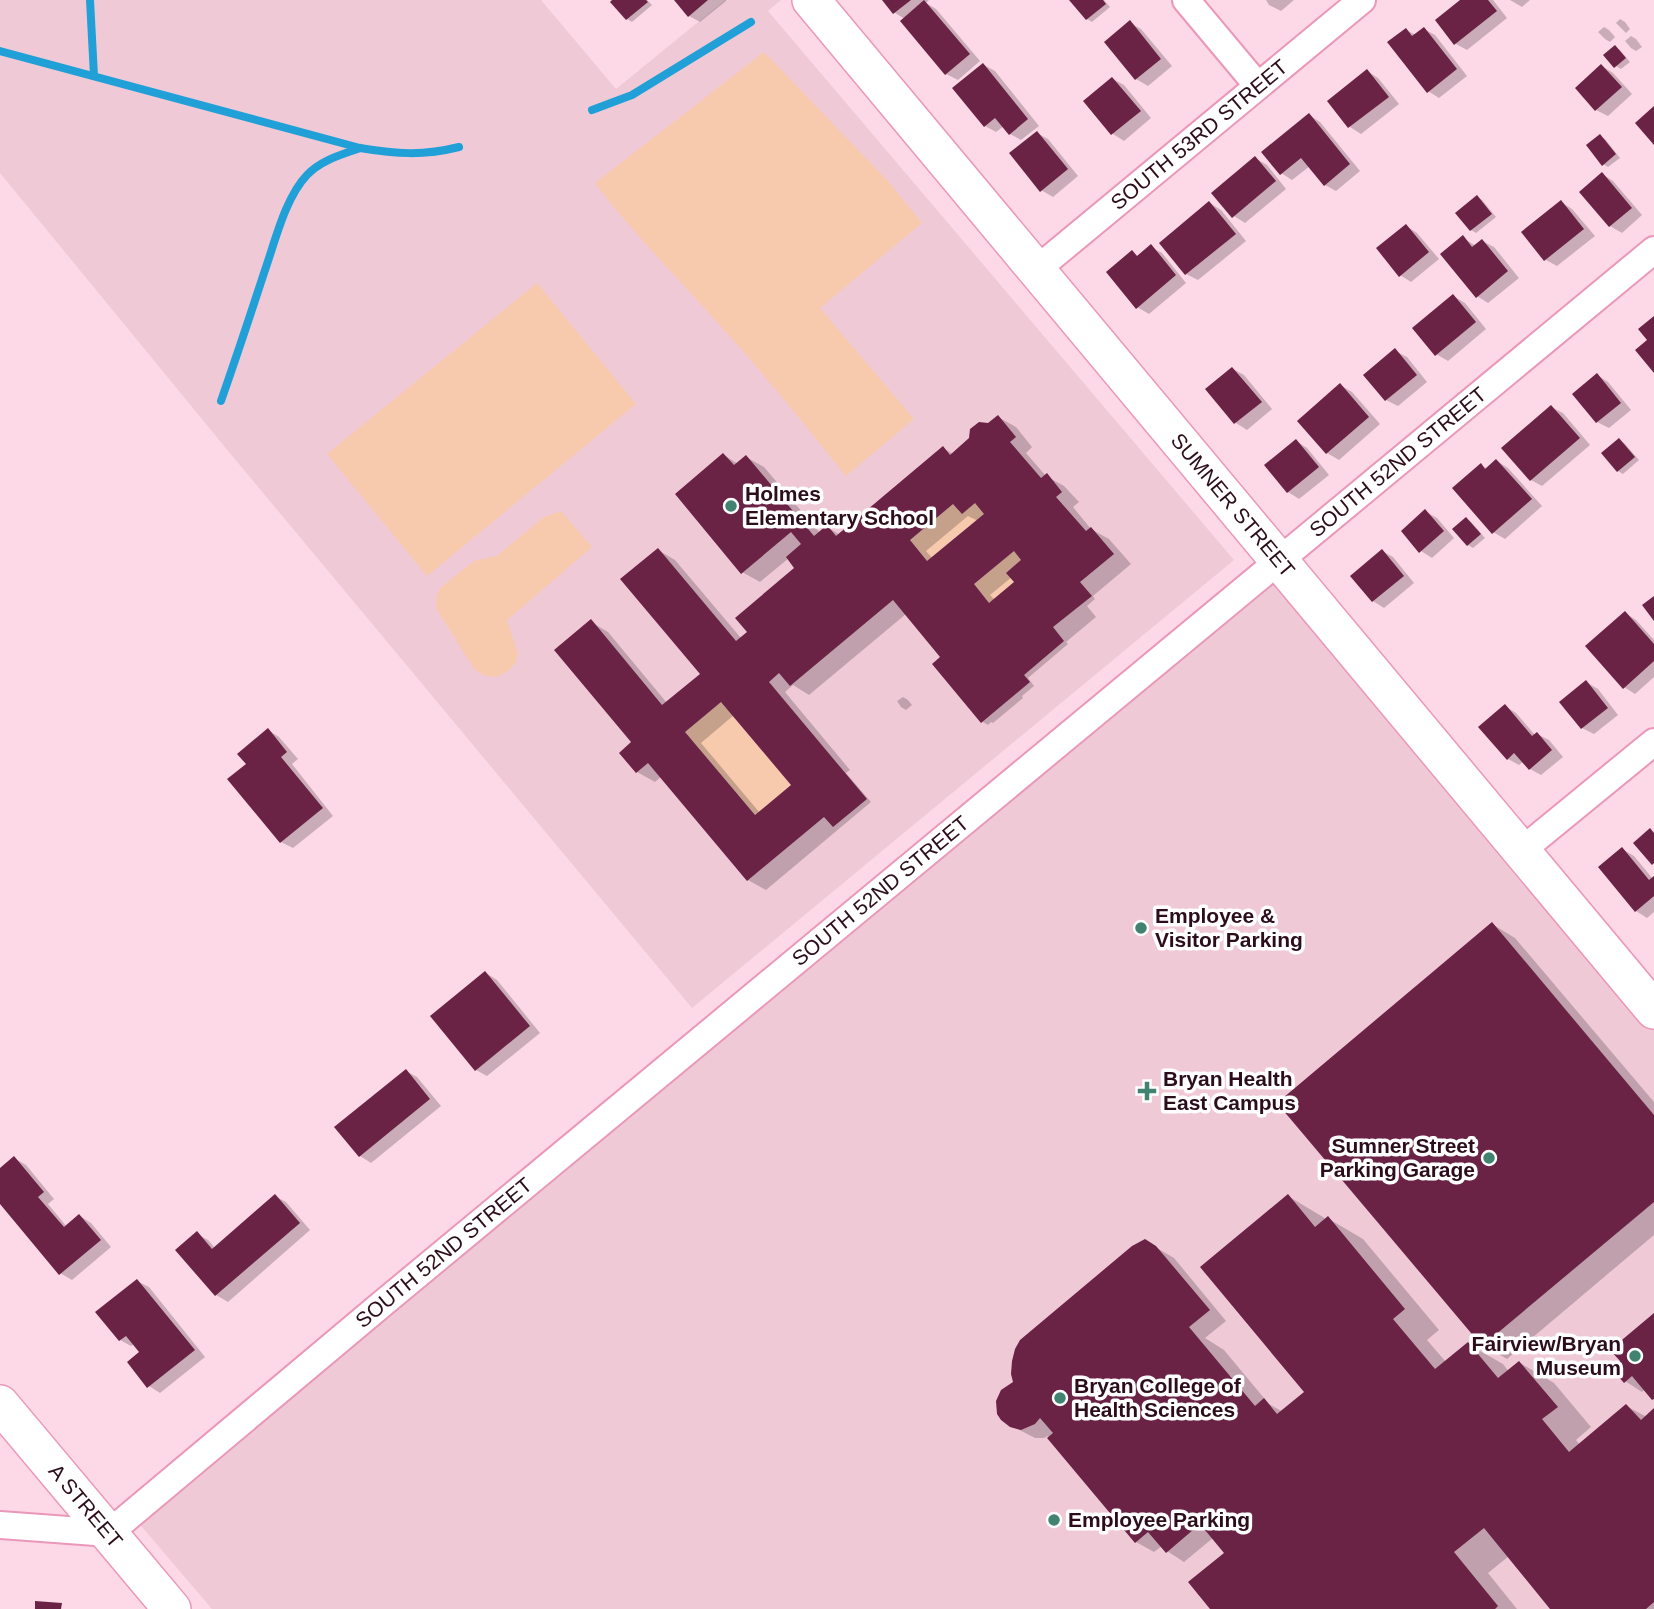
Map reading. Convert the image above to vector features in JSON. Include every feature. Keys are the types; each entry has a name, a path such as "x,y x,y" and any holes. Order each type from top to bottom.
{"street":[{"name":"SUMNER STREET","path":"811,0 1654,1010"},
{"path":"1186,0 1258,86"},
{"name":"SOUTH 53RD STREET","path":"1036,270 1362,0"},
{"name":"SOUTH 52ND STREET","path":"108,1533 1654,250"},
{"path":"1521,851 1654,741"},
{"name":"A STREET","path":"0,1404 172,1609"},
{"path":"0,1525 108,1533"}],"shaded area":[{"name":"Holmes Elementary School","path":"0,0 541,0 616,89 725,0 781,0 768,11 1234,560 692,1008 0,173"},
{"path":"764,52 887,180 922,223 820,308 914,419 846,476 762,373 595,183"},
{"path":"537,283 636,404 427,576 327,454"},
{"path":"975,503 984,514 927,561 910,540 953,504 962,514"},
{"path":"561,511 592,547 507,620 518,654 515,664 496,677 486,676 475,670 437,610 439,589 474,561 497,556 544,517"},
{"path":"1014,551 1021,560 1006,572 1014,582 989,603 974,584"},
{"name":"Bryan Health East Campus","path":"1279,561 1654,1010 1654,1609 212,1609 131,1514"},
{"path":"721,702 791,785 755,815 685,732"}],"building":[{"path":"674,0 708,0 688,17"},
{"path":"882,0 911,0 893,14"},
{"path":"924,0 970,54 945,75 900,21"},
{"path":"1069,0 1103,0 1106,4 1086,20"},
{"path":"1460,0 1488,0 1497,11 1454,45 1435,20"},
{"path":"610,2 648,2 626,20"},
{"path":"1130,20 1161,59 1135,80 1104,42"},
{"path":"1424,27 1457,69 1427,93 1387,42 1406,28 1412,36"},
{"path":"1615,45 1626,58 1614,68 1603,55"},
{"path":"983,63 1028,119 1009,135 995,118 984,127 952,88"},
{"path":"1601,64 1622,87 1595,111 1575,88"},
{"path":"1367,69 1389,97 1348,128 1327,101"},
{"path":"1112,77 1141,111 1111,135 1083,101"},
{"path":"1654,106 1654,145 1635,123"},
{"path":"1309,113 1350,164 1324,186 1301,158 1280,175 1261,152"},
{"path":"1037,131 1068,169 1040,192 1009,153"},
{"path":"1600,134 1616,154 1602,166 1586,145"},
{"path":"1255,156 1276,181 1232,218 1211,193"},
{"path":"1602,172 1632,208 1609,227 1579,192"},
{"path":"1477,195 1492,214 1470,231 1455,213"},
{"path":"1561,200 1584,229 1544,261 1521,232"},
{"path":"1209,201 1236,234 1185,275 1159,243"},
{"path":"1406,224 1429,252 1399,277 1376,248"},
{"path":"1463,235 1472,247 1482,239 1508,271 1476,298 1440,254"},
{"path":"1151,244 1176,275 1136,309 1106,272 1132,250 1137,256"},
{"path":"1453,294 1476,322 1435,356 1412,328"},
{"path":"1654,316 1654,373 1635,350 1647,340 1638,329"},
{"path":"1395,348 1417,375 1385,401 1363,375"},
{"path":"1232,367 1262,402 1234,424 1205,389"},
{"path":"1597,373 1621,403 1596,423 1572,394"},
{"path":"1340,383 1369,417 1326,454 1297,421"},
{"path":"1551,405 1580,438 1530,481 1501,448"},
{"name":"Holmes Elementary School","path":"998,415 1016,437 1010,442 1041,478 1047,473 1062,492 1056,497 1086,531 1091,527 1114,554 1080,582 1092,596 1053,627 1064,641 1024,675 1030,682 981,723 932,664 940,657 893,600 790,686 779,673 769,682 867,799 833,827 824,817 747,881 648,763 636,773 619,753 631,742 554,650 591,619 662,705 700,674 620,579 658,548 736,641 747,632 735,618 794,568 786,557 801,544 791,532 741,574 675,494 723,453 734,465 746,455 814,536 827,525 836,536 943,446 950,455 969,438 970,429 979,422 988,423","holes":["975,503 984,514 927,561 910,540 953,504 962,514","1014,551 1021,560 1006,573 1014,582 989,603 974,584","721,702 791,785 755,815 685,732"]},
{"path":"1619,438 1635,457 1617,472 1601,453"},
{"path":"1296,439 1319,467 1287,493 1264,465"},
{"path":"1496,459 1532,499 1492,534 1452,488 1481,463 1485,469"},
{"path":"1425,509 1444,531 1419,553 1401,531"},
{"path":"1466,517 1481,534 1467,546 1452,529"},
{"path":"1382,549 1404,576 1372,602 1350,576"},
{"path":"1654,596 1654,621 1642,605"},
{"path":"1625,611 1654,644 1654,661 1623,689 1585,646"},
{"path":"1586,680 1608,708 1581,729 1559,702"},
{"path":"1505,704 1532,736 1537,732 1552,750 1529,770 1514,753 1507,760 1478,727"},
{"path":"268,728 287,752 281,757 323,808 280,843 227,779 246,764 237,754"},
{"path":"1650,828 1654,833 1652,865 1633,843"},
{"path":"1622,847 1649,880 1654,876 1654,896 1635,912 1598,867"},
{"name":"Sumner Street Parking Garage","path":"1492,922 1654,1115 1654,1202 1482,1346 1277,1103"},
{"path":"485,971 530,1026 475,1071 430,1016"},
{"path":"406,1069 430,1099 359,1157 334,1127"},
{"path":"14,1156 44,1192 38,1197 64,1227 79,1214 101,1240 59,1275 0,1204 0,1168"},
{"path":"275,1194 300,1223 215,1296 175,1250 197,1231 212,1249"},
{"path":"1288,1194 1315,1227 1328,1216 1405,1309 1393,1319 1435,1369 1468,1342 1498,1378 1519,1361 1558,1407 1542,1419 1569,1452 1626,1404 1641,1420 1654,1408 1654,1602 1646,1609 1550,1609 1484,1528 1454,1552 1498,1606 1495,1609 1210,1609 1188,1582 1224,1553 1200,1524 1166,1553 1148,1532 1135,1543 1047,1438 1053,1433 1040,1418 1035,1424 1021,1430 1010,1427 1001,1420 997,1414 996,1401 1001,1390 1013,1382 1012,1361 1020,1340 1132,1246 1145,1239 1156,1246 1210,1310 1189,1327 1255,1406 1264,1398 1277,1414 1304,1392 1200,1267"},
{"path":"137,1279 195,1350 147,1388 127,1362 139,1352 126,1336 119,1341 95,1312"},
{"name":"Fairview/Bryan Museum","path":"1654,1313 1652,1400 1632,1376 1624,1383 1611,1368 1620,1361 1610,1350"},
{"path":"35,1601 62,1603 61,1609 35,1609"}],"waterway":[{"path":"90,0 94,76"},
{"path":"592,110 632,95 751,22"},
{"path":"0,51 360,148 410,153 459,147"},
{"path":"221,401 277,234 299,185 319,165 360,148"}],"place":[{"name":"Holmes Elementary School","path":"731,506"},
{"name":"Employee & Visitor Parking","path":"1141,928"},
{"name":"Bryan Health East Campus","path":"1147,1091"},
{"name":"Sumner Street Parking Garage","path":"1489,1158"},
{"name":"Fairview/Bryan Museum","path":"1635,1356"},
{"name":"Bryan College of Health Sciences","path":"1060,1398"},
{"name":"Employee Parking","path":"1054,1520"}]}
